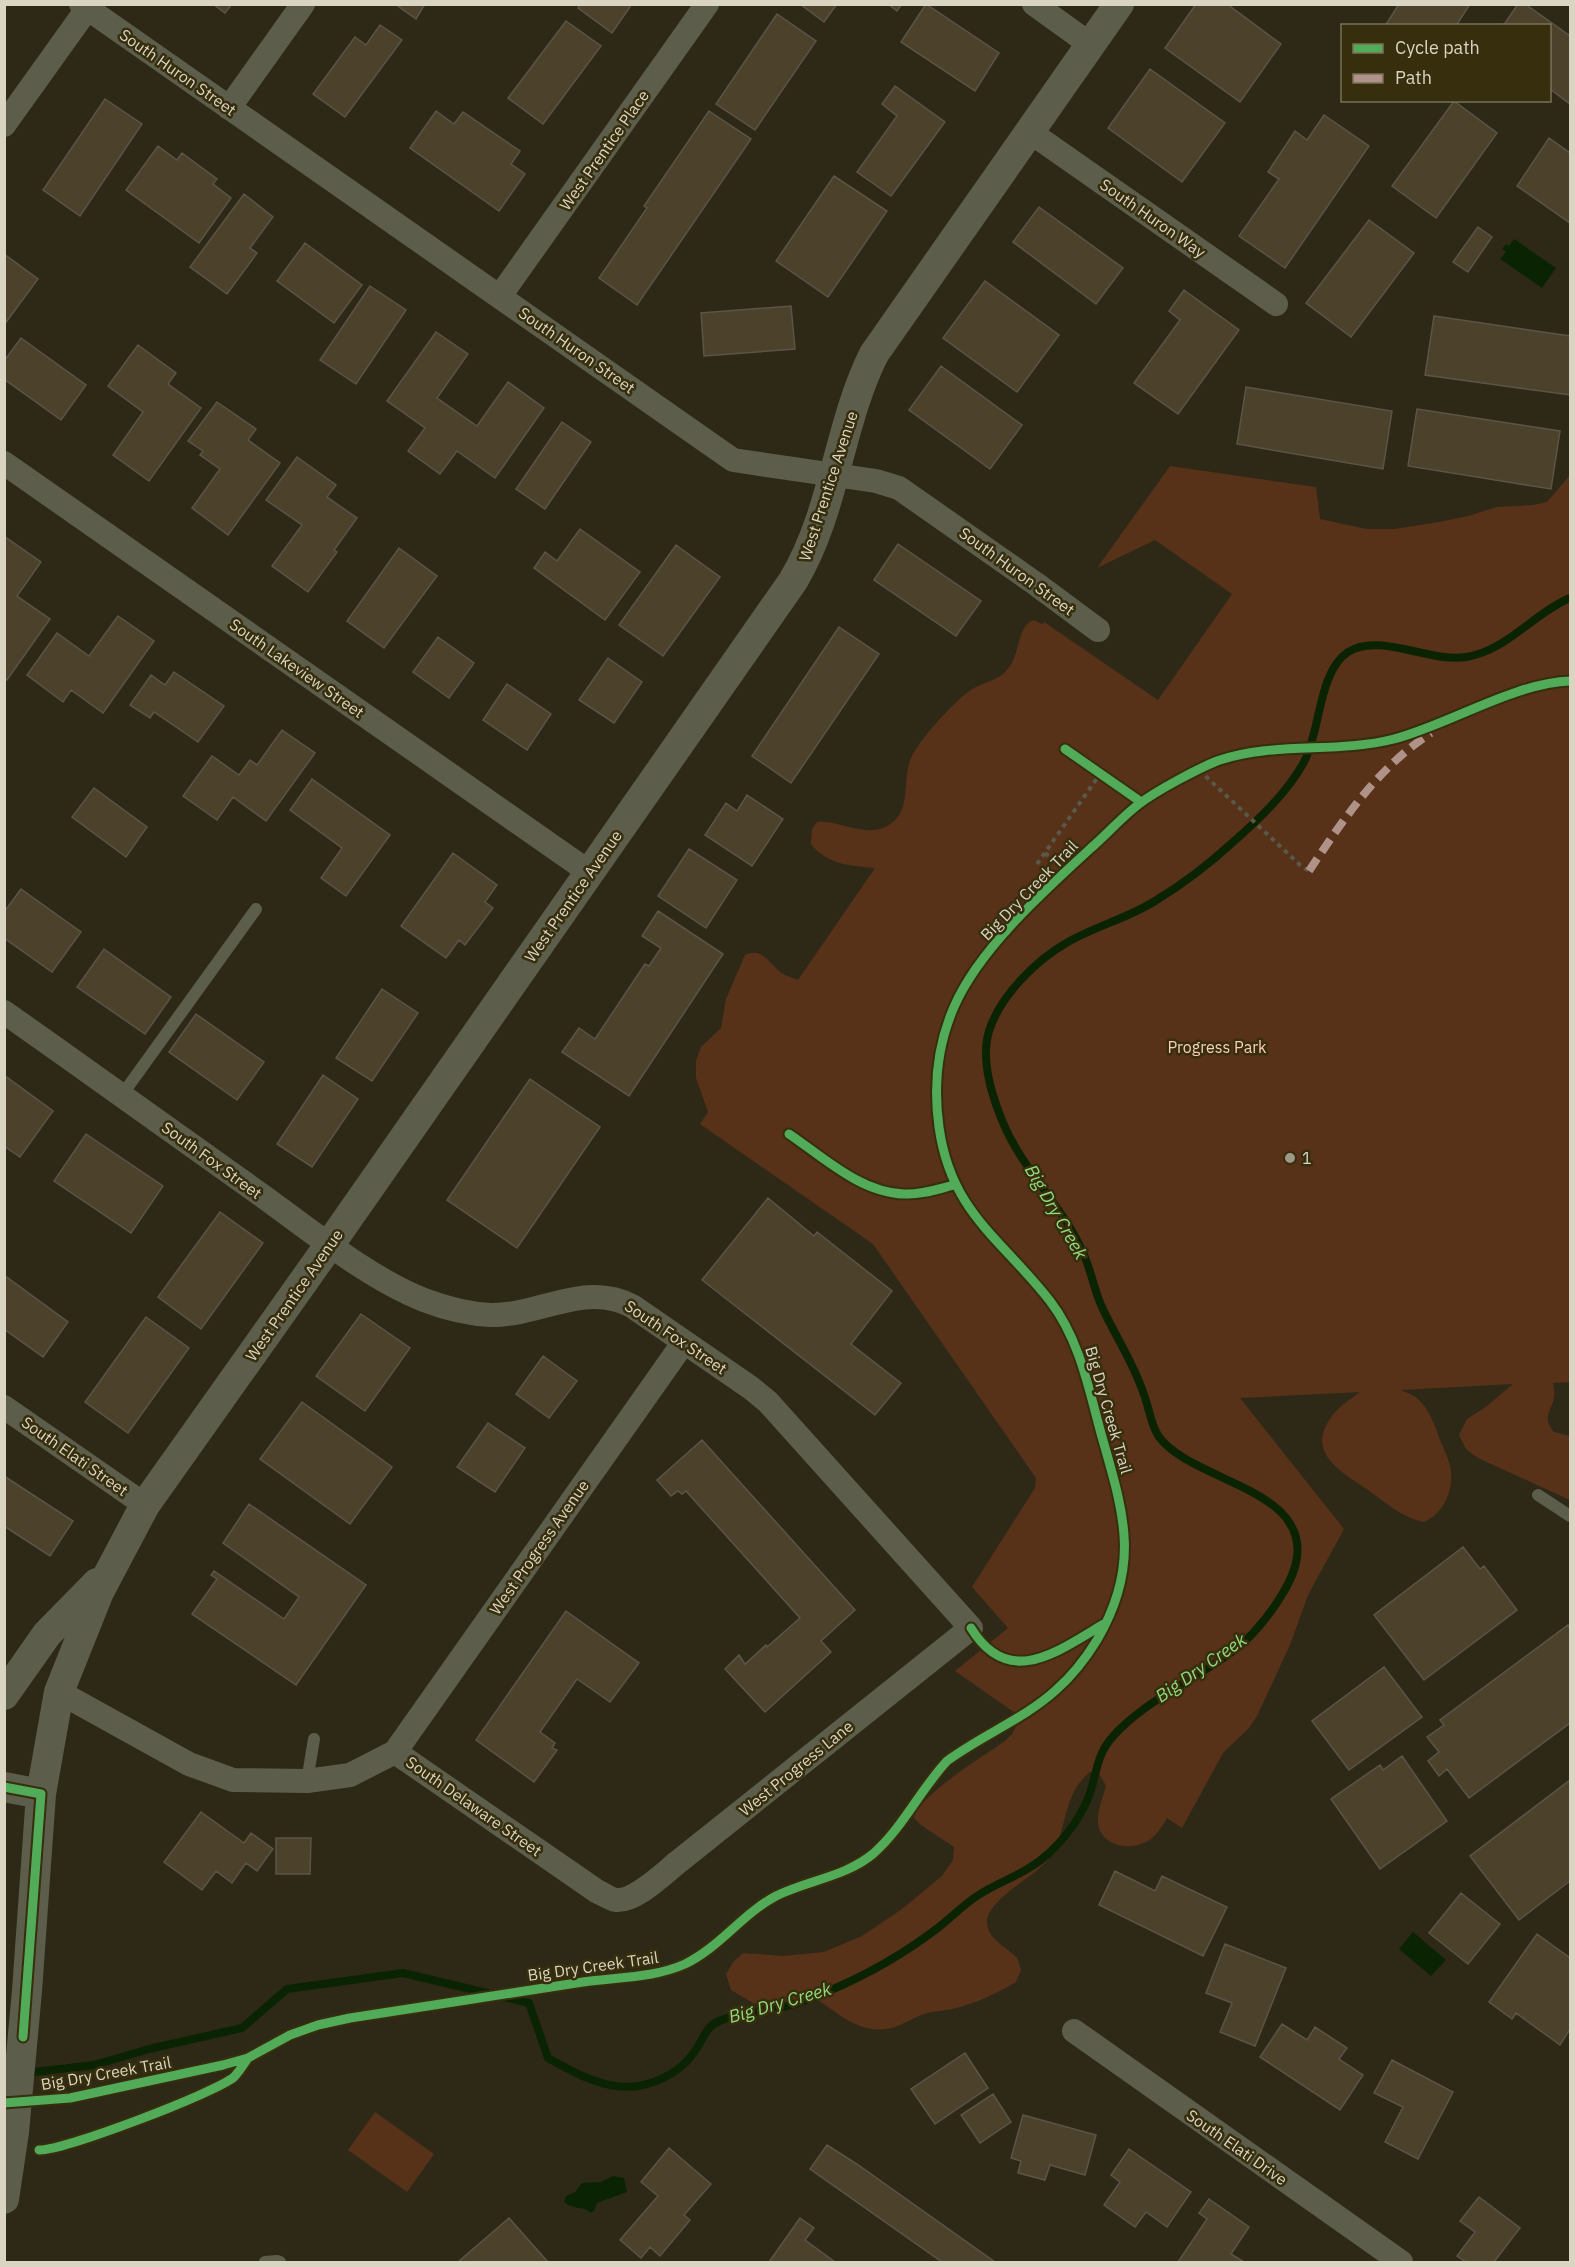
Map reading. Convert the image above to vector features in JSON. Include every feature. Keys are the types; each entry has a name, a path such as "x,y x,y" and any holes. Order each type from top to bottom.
{"street":[{"path":"229,108 303,4"},
{"name":"West Prentice Place","path":"500,296 707,4"},
{"path":"1034,4 1091,45"},
{"name":"West Prentice Avenue","path":"4,2199 14,2132 23,2037 41,1794 59,1692 111,1568 145,1505 793,581 813,540 861,383 874,354 1119,4"},
{"path":"4,125 84,7"},
{"name":"South Huron Street","path":"84,7 733,460 876,481 899,488 1098,630"},
{"name":"South Huron Way","path":"1030,132 1276,304"},
{"name":"South Lakeview Street","path":"4,463 589,872"},
{"name":"South Fox Street","path":"4,1012 330,1244 397,1288 424,1300 454,1309 491,1315 580,1298 605,1296 618,1298 632,1306 743,1382 768,1402 971,1628"},
{"name":"West Progress Avenue","path":"395,1752 684,1342"},
{"name":"South Elati Street","path":"4,1407 145,1505"},
{"path":"4,1695 47,1634 111,1568"},
{"name":"West Progress Lane","path":"617,1900 628,1898 642,1890 971,1628"},
{"name":"South Delaware Street","path":"59,1692 189,1764 233,1780 307,1781 350,1775 395,1752 598,1892 617,1900"},
{"path":"4,1787 41,1794"},
{"name":"South Elati Drive","path":"1074,2031 1401,2262"}],"lane":[{"path":"122,1095 256,909"},
{"path":"1538,1495 1570,1516"},
{"path":"307,1781 314,1739"},
{"path":"266,2262 280,2262"}],"path":[{"path":"1037,864 1104,777 1091,768"},
{"path":"1186,777 1202,768 1242,811 1309,871"},
{"path":"1045,853 1063,874"}],"green space":[{"name":"Progress Park","path":"1170,466 1316,487 1320,519 1366,529 1394,529 1468,516 1497,507 1547,502 1570,475 1570,1382 1553,1383 1554,1396 1548,1423 1554,1432 1570,1436 1570,1500 1478,1458 1466,1449 1459,1435 1467,1419 1513,1384 1401,1390 1417,1398 1427,1410 1435,1425 1450,1467 1450,1487 1445,1501 1437,1514 1424,1522 1402,1514 1347,1476 1324,1451 1322,1441 1324,1429 1332,1416 1360,1392 1240,1398 1344,1529 1308,1595 1290,1645 1257,1716 1249,1728 1223,1753 1182,1828 1167,1818 1156,1835 1139,1845 1124,1846 1110,1841 1100,1831 1098,1823 1099,1809 1106,1786 1100,1775 1090,1772 1074,1792 1059,1840 1047,1861 1002,1898 989,1915 987,1923 991,1934 1019,1961 1021,1970 1016,1982 968,2004 924,2014 898,2026 884,2029 859,2026 812,1997 769,2008 753,2003 731,1990 726,1974 734,1961 743,1953 783,1956 824,1952 862,1936 902,1909 942,1876 953,1860 954,1847 914,1818 918,1809 939,1787 1005,1741 1012,1734 1021,1717 955,1671 1008,1628 972,1587 1035,1488 1036,1478 873,1244 700,1124 708,1112 696,1078 696,1061 701,1047 721,1028 726,999 745,955 757,953 762,955 785,975 798,980 875,868 840,863 817,851 811,844 812,829 817,822 871,830 880,829 897,819 904,802 907,772 913,754 938,721 961,697 999,677 1007,670 1015,657 1021,635 1028,623 1034,620 1042,624 1044,622 1158,700 1232,594 1155,540 1097,568"},
{"path":"375,2112 434,2154 407,2192 348,2150"}],"shaded area":[{"path":"1514,239 1556,268 1542,288 1500,259 1506,252 1502,249 1506,244 1509,246"},
{"path":"1413,1932 1446,1960 1431,1976 1399,1949"},
{"path":"613,2176 624,2178 627,2192 597,2203 591,2213 586,2209 564,2202 566,2196 575,2192 582,2183 601,2182"}],"building":[{"path":"213,4 232,4 225,13"},
{"path":"395,4 425,4 416,19"},
{"path":"580,4 632,4 612,33 578,8"},
{"path":"800,4 837,4 824,22"},
{"path":"888,4 902,4 897,11"},
{"path":"926,4 999,53 975,91 901,42"},
{"path":"1196,4 1227,4 1281,44 1240,102 1165,48"},
{"path":"1399,4 1470,4 1457,24 1386,24"},
{"path":"1518,4 1525,4 1570,36 1570,104 1551,90 1551,24 1504,24"},
{"path":"777,14 816,41 755,130 716,104"},
{"path":"566,21 601,46 543,124 508,98"},
{"path":"380,25 402,40 345,117 313,94 355,37 366,45"},
{"path":"1150,69 1225,123 1182,182 1108,128"},
{"path":"895,86 945,122 891,196 857,172 897,116 882,104"},
{"path":"105,99 142,124 80,216 43,190"},
{"path":"1453,102 1497,133 1436,218 1392,186"},
{"path":"436,111 454,124 463,112 520,151 511,164 525,174 499,211 410,148"},
{"path":"709,111 751,139 637,305 599,278 647,208 644,206"},
{"path":"1324,115 1369,146 1285,268 1239,236 1279,179 1268,172 1295,131 1307,140"},
{"path":"1549,138 1570,153 1570,223 1517,186"},
{"path":"158,146 177,160 182,153 217,179 213,184 231,198 199,243 126,190"},
{"path":"834,176 887,211 828,297 776,261"},
{"path":"244,194 273,217 250,248 257,253 227,294 190,267"},
{"path":"1039,207 1123,268 1096,304 1013,242"},
{"path":"1369,220 1414,253 1351,337 1306,303"},
{"path":"1478,227 1492,237 1468,272 1453,262"},
{"path":"305,243 362,285 334,323 277,281"},
{"path":"4,254 38,279 4,325"},
{"path":"985,281 1059,335 1017,392 943,338"},
{"path":"370,286 406,310 356,384 320,360"},
{"path":"1184,290 1239,330 1178,414 1134,383 1180,320 1169,311"},
{"path":"791,306 795,349 704,356 701,313"},
{"path":"1434,316 1570,336 1570,395 1425,375"},
{"path":"436,332 468,354 437,398 477,426 508,382 544,408 495,478 457,451 440,474 408,451 425,428 387,401"},
{"path":"21,338 86,385 61,420 4,379 4,361"},
{"path":"138,345 176,373 168,384 201,408 149,481 113,455 143,412 108,386"},
{"path":"941,366 1022,425 990,469 909,410"},
{"path":"1246,387 1392,411 1383,469 1237,444"},
{"path":"217,402 256,429 248,440 280,463 228,535 192,508 220,469 200,455 203,451 188,441"},
{"path":"1417,409 1560,431 1551,489 1408,466"},
{"path":"562,422 591,442 545,509 516,489"},
{"path":"297,457 336,485 327,497 357,518 334,550 337,552 308,592 272,566 302,525 266,500"},
{"path":"580,529 640,572 605,620 534,568 545,552 557,561"},
{"path":"4,536 41,562 17,596 50,619 7,680 4,678"},
{"path":"898,544 981,601 956,636 874,580"},
{"path":"676,545 720,577 663,656 619,625"},
{"path":"399,548 437,576 384,648 347,621"},
{"path":"118,616 154,641 103,713 71,690 63,702 27,675 57,633 89,656"},
{"path":"839,627 879,654 791,783 752,756"},
{"path":"438,637 474,663 449,698 413,672"},
{"path":"608,658 642,682 614,723 579,700"},
{"path":"174,672 224,706 198,742 154,712 150,718 130,705 151,675 165,685"},
{"path":"507,684 551,714 527,750 483,720"},
{"path":"282,730 315,753 266,821 233,797 217,820 183,796 212,756 239,775 250,760 257,765"},
{"path":"312,779 390,835 346,896 321,878 342,848 290,810"},
{"path":"94,788 147,827 126,857 72,817"},
{"path":"747,795 783,819 752,866 705,835 726,803 737,811"},
{"path":"689,849 737,880 706,928 658,896"},
{"path":"453,853 497,885 485,902 493,908 465,945 459,940 446,958 401,926"},
{"path":"21,889 81,932 52,972 4,938 4,912"},
{"path":"658,911 723,954 629,1096 562,1052 579,1028 595,1039 645,964 649,966 661,948 642,936"},
{"path":"104,949 171,997 145,1034 77,987"},
{"path":"382,989 418,1013 372,1081 336,1058"},
{"path":"196,1014 264,1062 237,1100 169,1052"},
{"path":"4,1075 53,1111 20,1157 4,1146"},
{"path":"323,1075 358,1099 312,1167 277,1144"},
{"path":"530,1079 600,1127 517,1248 447,1200"},
{"path":"86,1134 163,1186 131,1233 54,1181"},
{"path":"768,1198 814,1236 817,1232 892,1291 851,1344 901,1383 875,1415 702,1280"},
{"path":"220,1212 263,1243 201,1329 158,1297"},
{"path":"4,1275 68,1322 43,1357 4,1329"},
{"path":"361,1314 410,1348 365,1411 316,1376"},
{"path":"146,1317 189,1348 128,1433 85,1402"},
{"path":"543,1356 577,1381 549,1418 516,1394"},
{"path":"302,1402 392,1467 350,1524 260,1459"},
{"path":"488,1423 525,1448 495,1492 457,1467"},
{"path":"702,1440 855,1610 821,1641 831,1652 765,1712 725,1669 739,1655 745,1664 800,1618 686,1491 682,1494 678,1491 671,1496 657,1480"},
{"path":"4,1476 73,1521 50,1556 4,1526"},
{"path":"249,1504 366,1585 296,1685 192,1614 217,1579 211,1575 214,1571 284,1619 299,1597 223,1543"},
{"path":"1463,1547 1480,1569 1484,1566 1517,1610 1424,1680 1374,1615"},
{"path":"566,1611 639,1663 610,1702 577,1679 540,1732 555,1743 552,1748 557,1750 534,1782 476,1740"},
{"path":"1568,1625 1570,1629 1570,1723 1469,1798 1447,1769 1439,1776 1428,1761 1439,1752 1427,1737 1444,1725 1440,1720"},
{"path":"1384,1667 1422,1717 1349,1770 1312,1721"},
{"path":"1402,1756 1447,1821 1380,1869 1331,1799 1380,1765 1383,1770"},
{"path":"1570,1780 1570,1881 1519,1920 1470,1856"},
{"path":"201,1812 244,1843 251,1833 273,1849 257,1871 246,1863 232,1883 216,1871 202,1890 164,1862"},
{"path":"276,1838 311,1838 310,1874 276,1874"},
{"path":"1115,1871 1155,1891 1162,1876 1227,1907 1203,1956 1099,1905"},
{"path":"1461,1893 1500,1924 1468,1964 1429,1933"},
{"path":"1537,1934 1570,1958 1570,2029 1560,2045 1516,2013 1512,2019 1489,2002"},
{"path":"1225,1944 1286,1968 1255,2046 1220,2032 1232,2003 1206,1993"},
{"path":"1282,2024 1307,2040 1315,2027 1347,2048 1339,2059 1363,2075 1340,2110 1260,2057"},
{"path":"965,2053 988,2088 935,2124 911,2089"},
{"path":"1392,2060 1453,2092 1418,2159 1385,2142 1403,2107 1374,2093"},
{"path":"993,2094 1011,2122 980,2143 961,2115"},
{"path":"1023,2115 1096,2135 1085,2175 1050,2165 1045,2180 1018,2173 1021,2161 1011,2158"},
{"path":"827,2145 995,2262 942,2262 810,2169"},
{"path":"669,2148 711,2184 684,2215 690,2220 660,2256 650,2247 641,2258 620,2240 658,2196 641,2182"},
{"path":"1129,2149 1191,2192 1167,2227 1146,2212 1135,2227 1104,2205 1120,2182 1111,2175"},
{"path":"1479,2197 1520,2228 1494,2262 1466,2262 1457,2256 1475,2232 1460,2221"},
{"path":"1209,2199 1249,2227 1231,2254 1244,2262 1178,2262 1207,2219 1199,2213"},
{"path":"509,2218 548,2262 458,2262"},
{"path":"800,2218 814,2228 805,2240 835,2262 769,2262"}],"waterway":[{"name":"Big Dry Creek","path":"26,2073 94,2065 149,2049 242,2028 287,1989 403,1973 529,2003 548,2058 591,2080 614,2086 638,2086 664,2078 679,2068 692,2055 715,2023 733,2016 802,2002 869,1972 926,1937 986,1890 1023,1872 1049,1853 1067,1833 1083,1809 1099,1759 1112,1737 1145,1708 1236,1649 1250,1636 1268,1616 1284,1590 1297,1557 1295,1534 1284,1515 1266,1500 1175,1452 1156,1432 1139,1381 1101,1305 1081,1248 1063,1216 1021,1157 1004,1125 992,1091 987,1067 987,1043 994,1018 1010,992 1044,959 1068,942 1145,907 1175,888 1223,851 1272,805 1304,762 1310,749 1325,687 1338,661 1348,652 1374,645 1452,658 1466,657 1507,640 1544,613 1570,598"}],"marked path":[{"path":"1309,871 1349,814 1378,778 1394,762 1431,733"}],"cycle path":[{"name":"Big Dry Creek Trail","path":"4,2103 70,2098 223,2065 248,2058 290,2035 318,2025 350,2018 583,1982 648,1975 673,1969 698,1957 752,1912 776,1896 851,1868 874,1853 894,1831 947,1761 1030,1710 1056,1690 1088,1653 1111,1613 1124,1563 1122,1515 1088,1384 1069,1332 1050,1301 966,1203 945,1157 937,1111 938,1066 948,1022 965,985 979,964 1014,922 1053,883 1133,809 1188,775 1217,761 1261,751 1350,746 1394,739 1504,696 1549,683 1570,681"},
{"path":"1065,749 1141,802"},
{"path":"789,1134 858,1181 888,1192 910,1194 954,1185"},
{"path":"971,1628 986,1647 1001,1657 1018,1661 1052,1653 1104,1624"},
{"path":"4,1787 41,1794 23,2037"},
{"path":"39,2150 106,2132 199,2095 234,2077 248,2058"}],"place":[{"name":"1","path":"1290,1158"}]}
